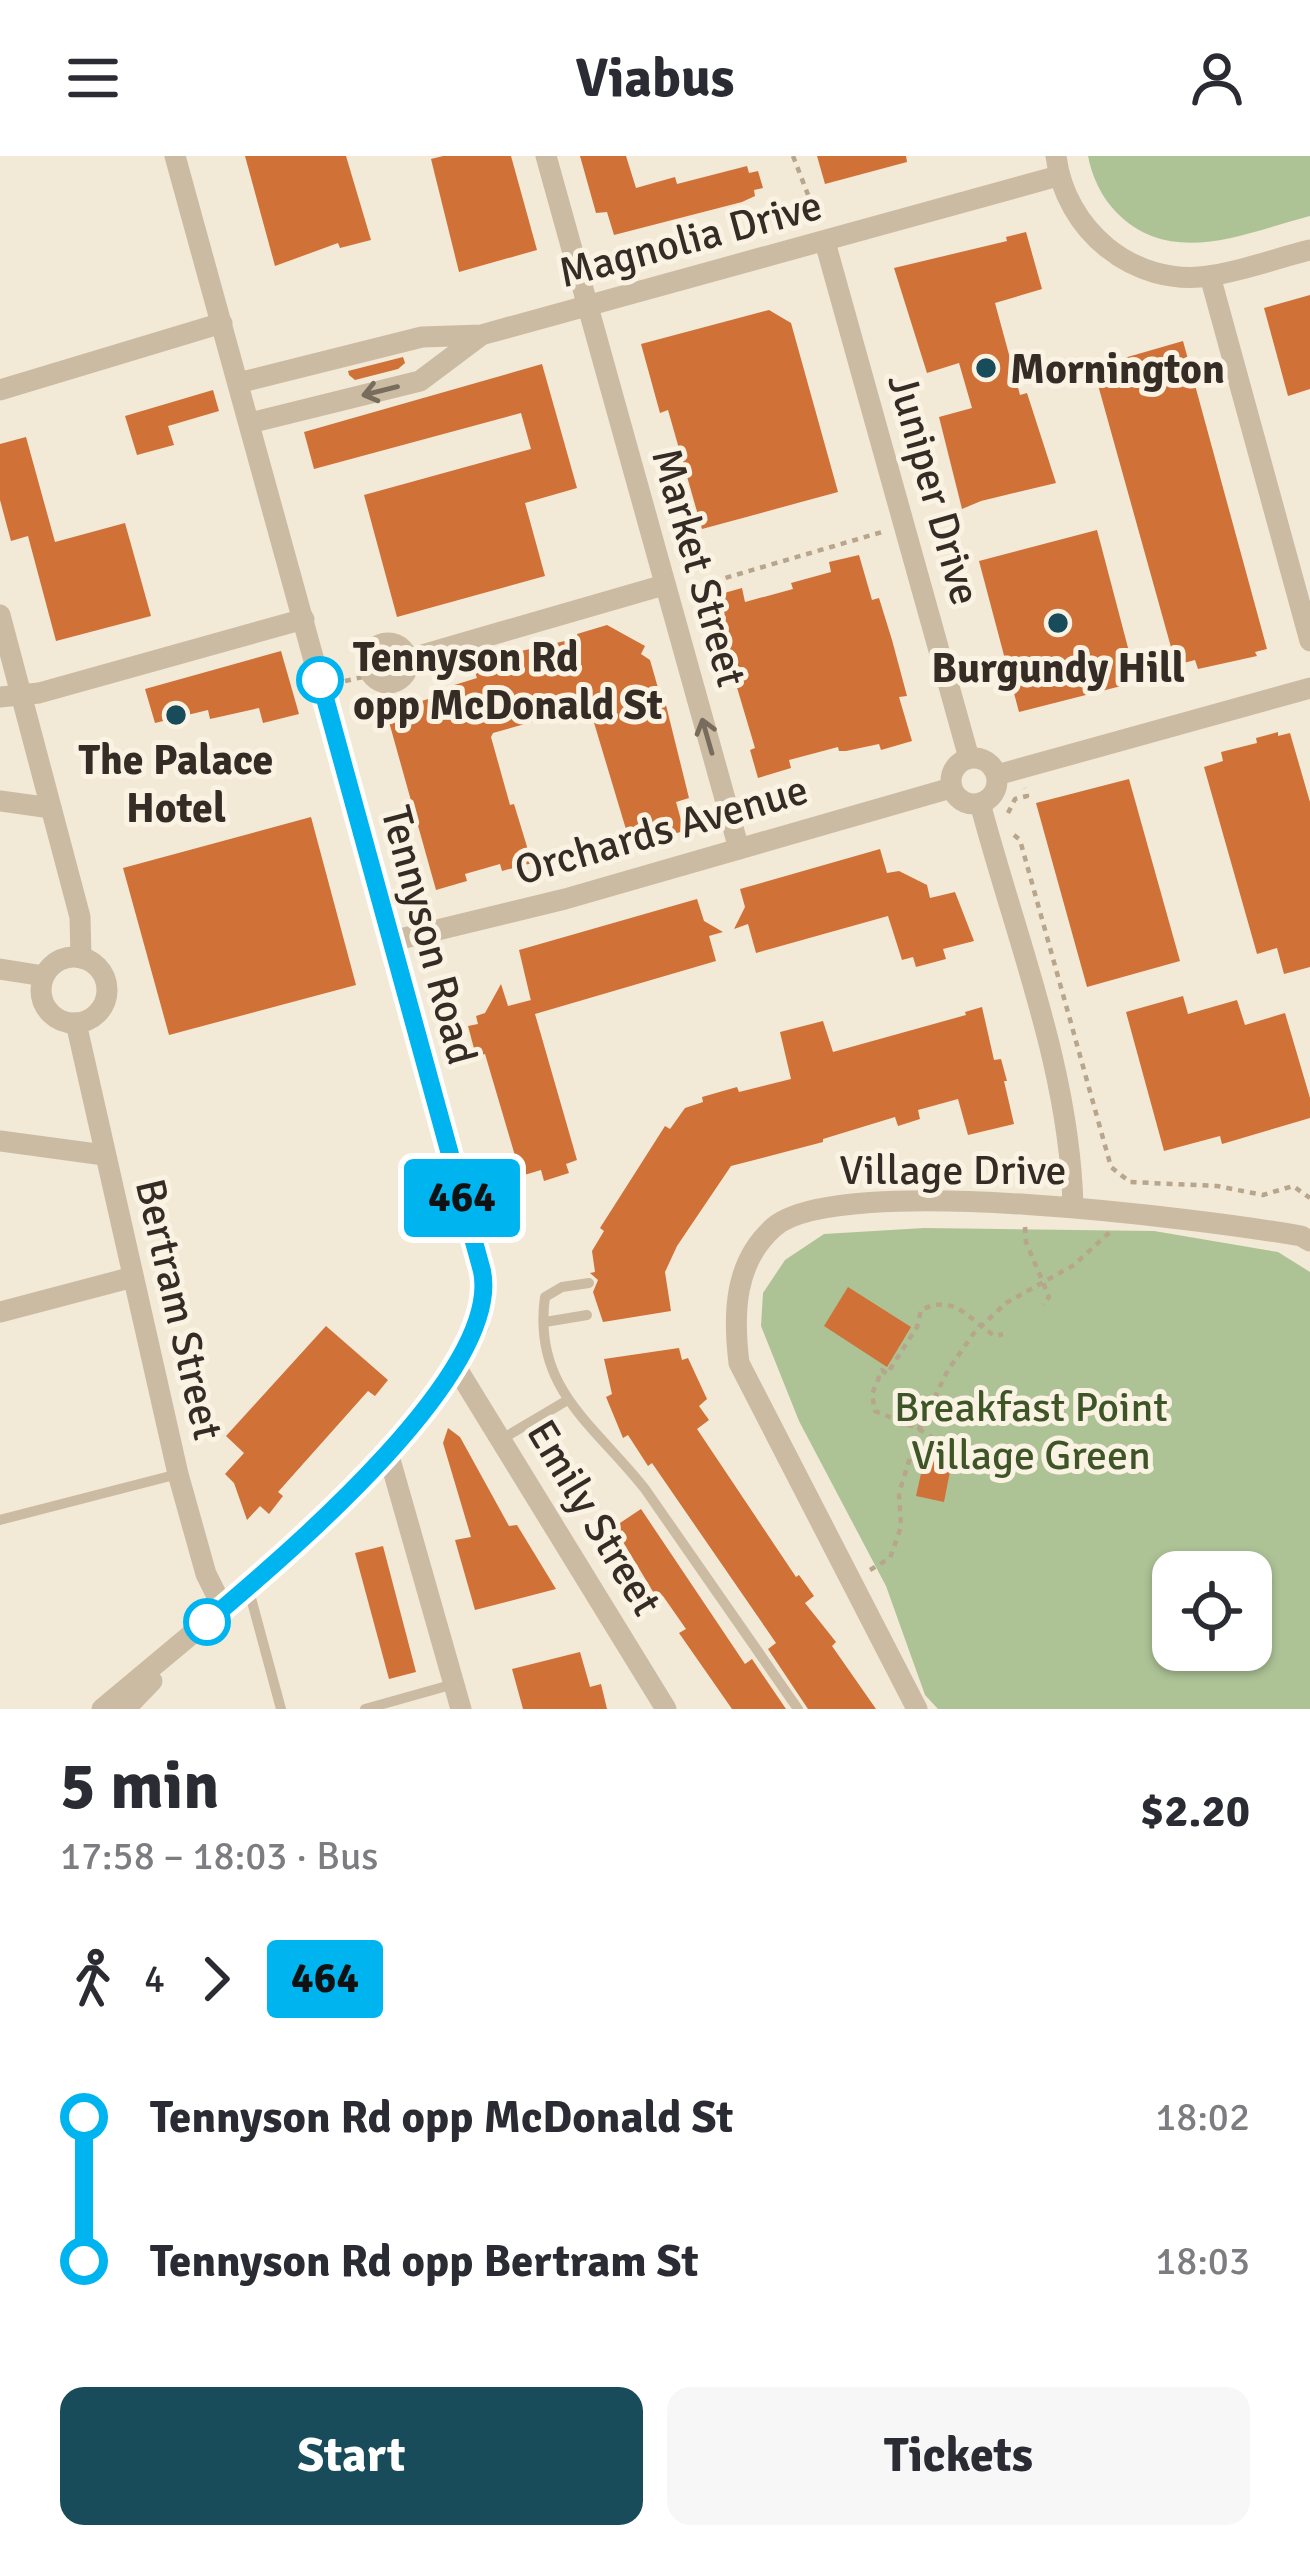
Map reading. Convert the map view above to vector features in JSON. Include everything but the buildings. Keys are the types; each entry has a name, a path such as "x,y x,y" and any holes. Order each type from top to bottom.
{"street":[{"name":"Tennyson Road","path":"102,1709 248,1587 389,1456 455,1367 483,1313 485,1283 175,156"},
{"name":"Market Street","path":"546,156 739,849"},
{"path":"1057,166 1079,220 1116,256 1161,275 1210,276 1310,250"},
{"name":"Magnolia Drive","path":"238,383 422,337 481,335 825,242 1057,166"},
{"name":"Juniper Drive","path":"825,242 968,758"},
{"path":"1210,276 1310,641"},
{"path":"0,389 222,323"},
{"name":"Magnolia Drive","path":"250,423 420,380 481,335"},
{"path":"369,668 372,651 382,644 396,644 408,659 665,590"},
{"path":"0,615 11,697 51,808 80,916 81,958"},
{"path":"11,697 304,620"},
{"path":"997,775 1310,688"},
{"path":"968,758 983,759 997,775 992,795 980,803 966,803 951,788 955,766 968,758"},
{"name":"Orchards Avenue","path":"392,941 565,898 951,788"},
{"path":"0,801 51,808"},
{"path":"980,803 1065,1106 1072,1207"},
{"path":"81,958 99,969 107,988 102,1008 95,1016 64,1022 46,1009 41,987 44,976 56,963 81,958"},
{"path":"0,969 44,976"},
{"name":"Bertram Street","path":"76,1023 178,1474 206,1574 224,1608"},
{"path":"0,1141 104,1155"},
{"name":"Village Drive","path":"917,1709 739,1363 736,1304 755,1249 776,1225 805,1210 851,1202 1126,1211 1211,1220 1306,1238"},
{"path":"1306,1238 1310,1213"},
{"path":"0,1312 133,1277"},
{"name":"Emily Street","path":"455,1367 666,1709"},
{"path":"389,1456 461,1709"},
{"name":"Tennyson Road","path":"125,1709 192,1635"}],"lane":[{"path":"589,1283 551,1291 545,1297 550,1364 566,1401 645,1489 798,1709"},
{"path":"544,1322 587,1315"},
{"path":"502,1439 566,1401"},
{"path":"0,1520 178,1474"},
{"path":"248,1587 281,1709"},
{"path":"365,1709 454,1684"}],"path":[{"path":"793,156 812,205"},
{"path":"665,590 904,526"},
{"path":"345,681 363,677 369,668"},
{"path":"1006,816 1015,799 1027,796 1020,769"},
{"path":"1011,832 1020,840 1111,1167 1130,1182 1217,1186 1263,1195 1293,1186 1310,1198"},
{"path":"1025,1205 1026,1242 1048,1297 1043,1305"},
{"path":"849,1581 890,1558 901,1527 899,1493 919,1429 948,1370 980,1327 1006,1303 1099,1246 1126,1211"},
{"path":"944,1445 875,1411 872,1394 882,1370 887,1374 917,1327 921,1310 934,1304 945,1302 962,1309 980,1327 995,1336 1003,1334"}],"green space":[{"path":"1088,156 1310,156 1310,216 1210,242 1161,239 1138,230 1117,213 1098,187"},
{"name":"Breakfast Point Village Green","path":"924,1228 1154,1231 1278,1252 1310,1272 1310,1709 938,1709 925,1695 886,1586 799,1421 761,1326 763,1293 785,1260 824,1234"}],"bus line":[{"name":"464","path":"207,1622 389,1456 455,1367 478,1328 485,1299 482,1271 320,680"}],"place":[{"name":"Mornington","path":"986,368"},
{"name":"Burgundy Hill","path":"1058,623"},
{"name":"Tennyson Rd opp McDonald St","path":"320,680"},
{"name":"The Palace Hotel","path":"176,715"}]}
